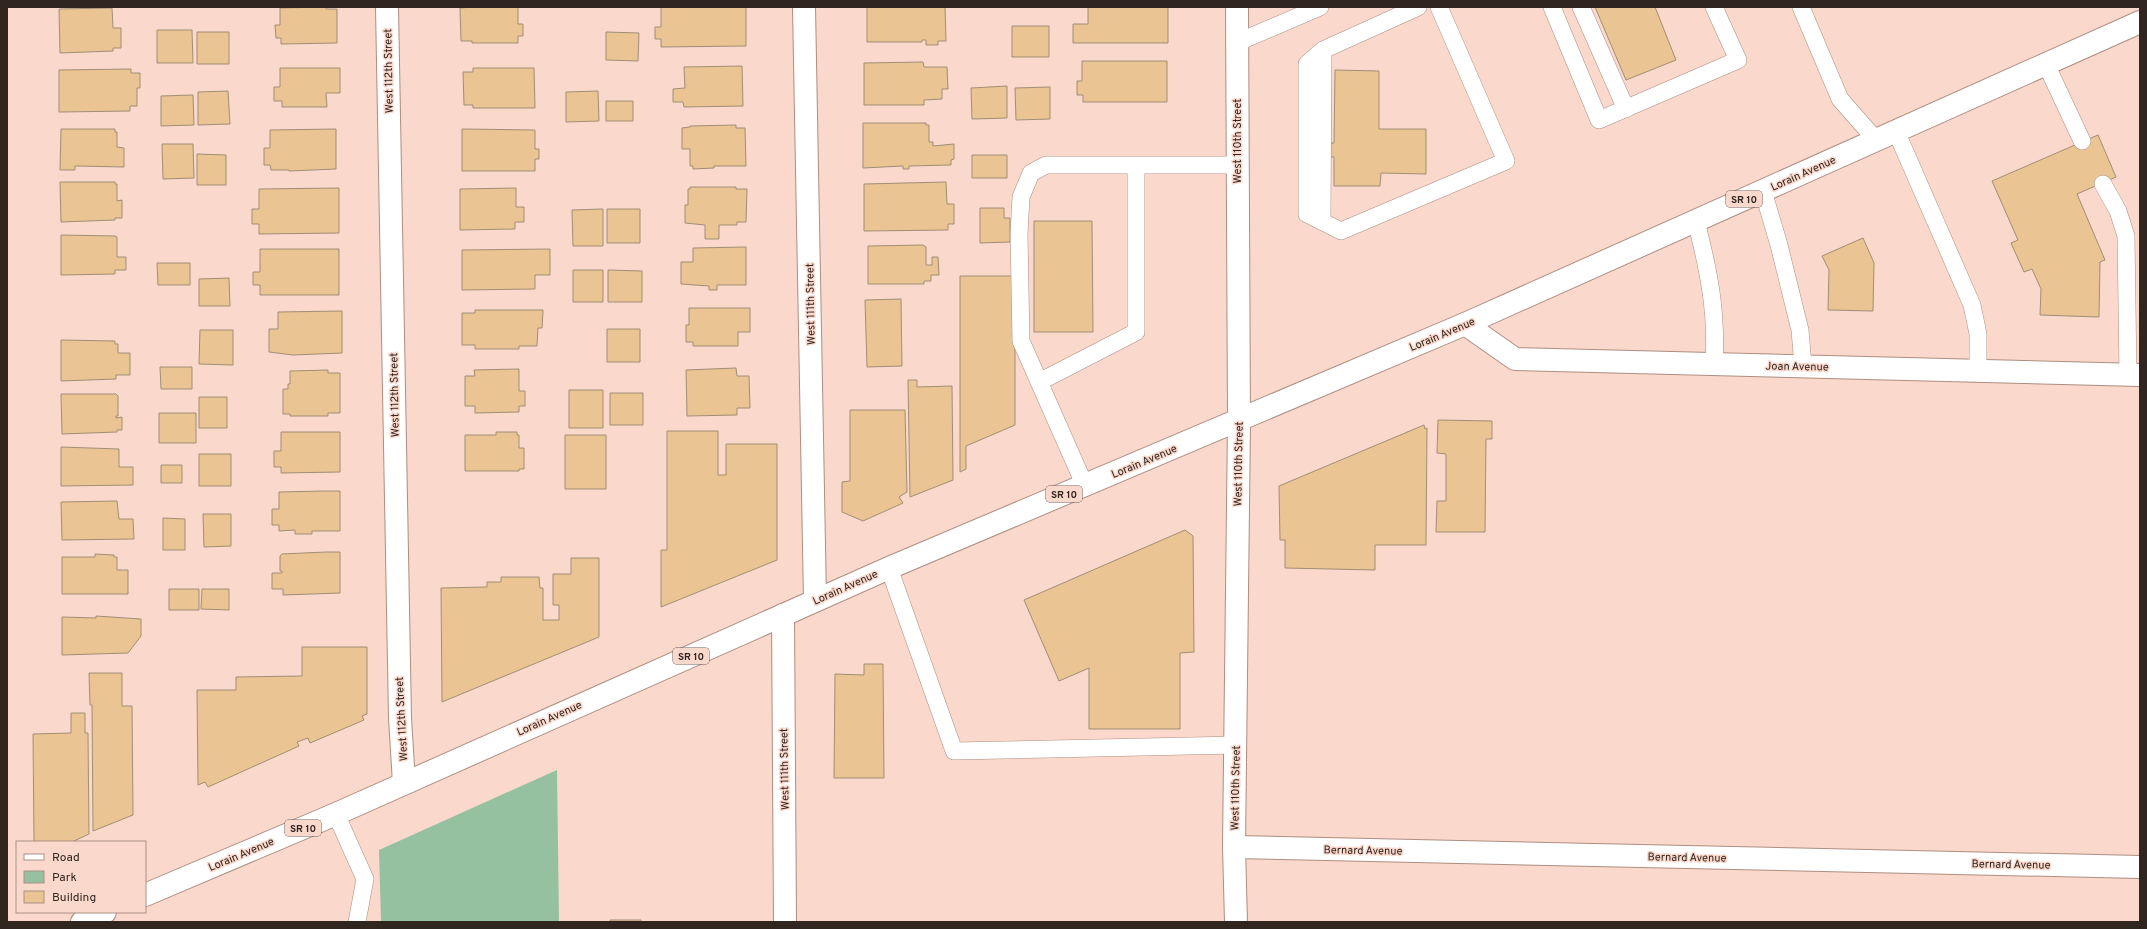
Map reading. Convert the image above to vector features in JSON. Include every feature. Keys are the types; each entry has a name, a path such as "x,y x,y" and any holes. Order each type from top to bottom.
{"street":[{"name":"West 112th Street","path":"387,7 399,710 404,783"},
{"name":"West 111th Street","path":"804,7 815,600"},
{"name":"West 110th Street","path":"1236,922 1234,847 1239,421 1237,7"},
{"name":"Lorain Avenue","path":"146,895 336,814 815,600 1465,324 2140,22"},
{"name":"Joan Avenue","path":"1465,324 1515,359 2134,375"},
{"name":"West 111th Street","path":"783,615 785,922"},
{"name":"Bernard Avenue","path":"1234,847 2140,867"},
{"path":"82,922 103,913"}],"lane":[{"path":"1236,44 1320,7"},
{"path":"1418,7 1323,50 1307,64 1307,214 1341,231 1506,161 1439,7"},
{"path":"1552,7 1599,120 1738,60 1714,7"},
{"path":"1581,7 1626,109"},
{"path":"1801,7 1840,99 1876,140"},
{"path":"2046,64 2082,141"},
{"path":"1896,131 1972,305 1978,334 1978,371"},
{"path":"1085,486 1022,342 1020,219 1022,197 1031,174 1046,165 1237,165"},
{"path":"1039,382 1136,332 1136,166"},
{"path":"2103,184 2118,211 2126,236 2134,375"},
{"path":"1763,190 1779,244 1800,330 1802,366"},
{"path":"1696,221 1710,275 1716,328 1714,364"},
{"path":"889,568 954,751 1236,745"},
{"path":"336,814 365,879 357,922"}],"green space":[{"path":"557,770 559,922 381,922 379,850"}],"building":[{"path":"326,7 326,9 337,9 337,43 281,44 281,38 276,38 275,25 280,25 280,8"},
{"path":"518,7 518,24 523,24 523,36 518,36 518,43 472,43 472,41 461,41 460,8"},
{"path":"661,7 746,7 746,46 661,47 661,39 655,39 655,27 661,27"},
{"path":"867,7 945,7 946,41 938,41 938,45 926,45 926,40 922,40 922,42 867,42"},
{"path":"1088,7 1168,7 1168,43 1073,43 1073,24 1088,24"},
{"path":"1595,7 1655,7 1676,60 1626,80"},
{"path":"112,8 113,28 121,28 121,48 113,48 113,51 60,53 59,9"},
{"path":"1012,26 1049,26 1049,57 1012,57"},
{"path":"157,30 192,30 193,63 157,63"},
{"path":"197,32 229,32 229,64 197,64"},
{"path":"606,32 639,33 638,61 606,60"},
{"path":"1082,61 1167,61 1167,102 1083,102 1083,95 1077,95 1077,81 1082,81"},
{"path":"923,62 924,67 947,67 948,89 942,89 942,99 924,100 924,105 864,105 864,63"},
{"path":"742,66 743,106 684,107 683,102 673,102 673,89 685,88 684,67"},
{"path":"280,68 340,68 340,93 326,93 327,107 282,107 282,101 274,101 274,87 280,87"},
{"path":"473,68 534,68 535,108 473,108 473,105 464,105 463,72 473,72"},
{"path":"131,69 131,73 140,73 140,88 137,88 137,106 130,106 130,111 59,112 59,70"},
{"path":"1335,70 1379,71 1379,129 1426,129 1426,174 1381,173 1380,186 1334,186 1334,157 1329,157 1329,143 1334,143"},
{"path":"1007,86 1007,118 972,119 971,88"},
{"path":"1050,87 1050,119 1016,120 1015,88"},
{"path":"228,91 230,124 198,125 198,92"},
{"path":"598,91 599,121 566,122 566,92"},
{"path":"193,95 194,125 161,126 161,96"},
{"path":"606,101 633,101 633,121 606,121"},
{"path":"863,123 926,123 926,125 929,125 929,142 933,142 933,146 954,144 954,159 951,160 951,165 909,166 909,169 903,169 903,166 863,168"},
{"path":"736,125 736,128 745,128 746,166 714,166 714,168 693,169 693,166 690,166 690,149 682,149 682,128 690,126"},
{"path":"61,129 115,129 115,132 117,132 117,147 124,148 124,167 75,166 75,170 60,170"},
{"path":"336,129 336,169 289,171 271,170 270,165 264,165 264,148 270,148 270,130"},
{"path":"462,129 535,130 535,149 539,149 539,159 535,159 535,171 462,171"},
{"path":"2098,135 2116,177 2077,194 2105,260 2100,262 2099,317 2040,315 2041,289 2032,269 2024,272 2011,243 2018,240 1992,181"},
{"path":"162,144 193,144 194,178 163,179"},
{"path":"197,154 226,155 226,185 197,185"},
{"path":"972,155 1007,155 1007,178 972,178"},
{"path":"60,182 115,182 115,184 117,184 117,201 122,200 122,218 115,218 115,220 61,222"},
{"path":"946,182 947,204 954,204 954,224 948,224 948,230 864,231 864,184"},
{"path":"690,187 736,187 736,189 747,189 746,222 737,222 737,225 719,225 719,239 705,239 705,225 685,223 685,205 688,205 688,189 690,189"},
{"path":"339,188 339,233 259,234 259,224 252,224 252,209 259,209 259,189"},
{"path":"516,188 516,207 524,207 524,222 515,222 515,229 460,230 460,189"},
{"path":"980,208 1004,208 1004,218 1010,218 1010,242 980,243"},
{"path":"603,209 603,246 573,246 572,210"},
{"path":"607,209 640,209 640,243 607,243"},
{"path":"1034,221 1092,221 1093,332 1034,332"},
{"path":"61,235 117,237 117,257 126,257 126,270 115,270 115,274 61,275"},
{"path":"1863,238 1874,263 1873,311 1828,310 1829,270 1822,256"},
{"path":"923,245 926,247 926,265 932,265 932,257 938,257 939,275 931,275 931,281 924,281 924,284 868,284 868,246"},
{"path":"746,247 746,285 717,285 717,290 709,290 709,286 681,284 681,262 693,262 693,248"},
{"path":"260,249 339,249 339,295 260,295 260,285 253,285 253,272 260,272"},
{"path":"550,249 550,275 535,275 535,289 462,290 462,250"},
{"path":"157,263 190,263 190,285 158,285"},
{"path":"573,270 603,270 603,302 573,302"},
{"path":"608,270 642,271 642,302 608,302"},
{"path":"960,276 1015,276 1015,425 966,446 966,469 960,472"},
{"path":"229,278 230,306 199,306 199,279"},
{"path":"901,299 902,366 867,367 865,300"},
{"path":"689,308 750,308 750,332 738,332 738,346 693,346 693,342 686,342 686,325 689,325"},
{"path":"475,310 543,310 542,328 538,328 537,346 519,346 519,349 475,349 475,345 462,345 462,313 475,313"},
{"path":"342,311 342,353 293,355 269,352 269,329 278,329 278,312"},
{"path":"607,329 640,329 640,362 607,362"},
{"path":"200,330 233,330 233,365 199,364"},
{"path":"61,340 115,341 115,344 118,344 118,353 130,353 130,375 116,375 116,379 61,381"},
{"path":"160,367 192,367 192,389 161,389"},
{"path":"736,368 737,376 749,376 750,408 737,408 737,415 687,416 686,370"},
{"path":"519,369 519,391 525,391 525,406 519,406 519,412 475,413 475,406 465,406 465,376 475,376 474,370"},
{"path":"328,370 328,373 340,373 340,413 328,413 328,416 290,416 290,414 283,414 283,389 288,389 288,384 290,384 290,371"},
{"path":"908,380 917,380 917,387 952,386 953,480 910,497"},
{"path":"569,390 603,390 603,428 569,428"},
{"path":"610,393 643,393 643,425 610,425"},
{"path":"61,394 116,394 118,396 118,416 116,416 116,418 122,417 122,430 117,430 117,432 62,434"},
{"path":"199,397 227,397 227,428 199,428"},
{"path":"850,410 905,410 907,492 899,497 903,503 863,521 842,512 842,482 850,481"},
{"path":"159,413 196,413 196,443 159,443"},
{"path":"1438,420 1492,421 1492,439 1486,439 1485,532 1436,532 1437,501 1446,501 1446,454 1437,453"},
{"path":"1424,425 1425,429 1427,428 1426,545 1375,545 1375,570 1285,568 1285,540 1280,540 1279,486"},
{"path":"667,431 718,431 718,475 726,475 726,444 777,444 777,560 661,607 661,550 667,550"},
{"path":"281,432 340,432 340,472 281,473 281,467 274,467 274,451 281,451"},
{"path":"496,432 517,432 517,435 519,435 519,448 524,448 524,469 519,469 519,471 465,471 465,435 496,435"},
{"path":"565,435 606,435 606,489 565,489"},
{"path":"61,447 119,449 119,467 133,467 133,485 61,486"},
{"path":"199,454 231,454 231,486 199,486"},
{"path":"161,465 182,465 182,483 161,483"},
{"path":"340,491 340,531 312,531 312,534 295,534 295,530 279,531 279,525 272,525 272,509 279,509 279,492"},
{"path":"117,501 119,519 133,519 134,539 62,540 61,502"},
{"path":"203,514 231,514 231,546 204,547"},
{"path":"163,518 185,519 185,550 163,550"},
{"path":"1185,530 1193,536 1194,652 1180,653 1180,729 1089,729 1089,668 1059,681 1024,600"},
{"path":"340,552 340,593 283,595 283,589 272,589 272,573 282,573 282,571 280,571 280,556 282,554"},
{"path":"95,554 114,555 114,557 117,557 117,570 128,570 128,594 62,594 62,557 95,557"},
{"path":"571,558 599,558 599,637 442,702 441,588 487,587 487,582 501,582 501,577 539,577 540,588 543,588 543,620 559,620 559,605 553,605 553,574 571,574"},
{"path":"169,589 199,589 199,610 169,610"},
{"path":"202,589 229,589 229,610 201,609"},
{"path":"96,616 141,619 141,636 128,653 62,655 62,617 96,618"},
{"path":"302,647 367,647 367,714 362,716 364,720 310,743 308,738 297,742 299,746 208,787 205,782 198,785 197,690 236,690 236,677 302,676"},
{"path":"864,664 883,664 884,778 834,778 835,674 864,675"},
{"path":"89,673 122,673 122,706 132,706 133,815 93,831 92,705 90,705"},
{"path":"71,713 85,713 85,733 88,733 89,834 74,841 34,841 33,734 71,733"},
{"path":"610,920 641,920 641,922 610,922"}]}
